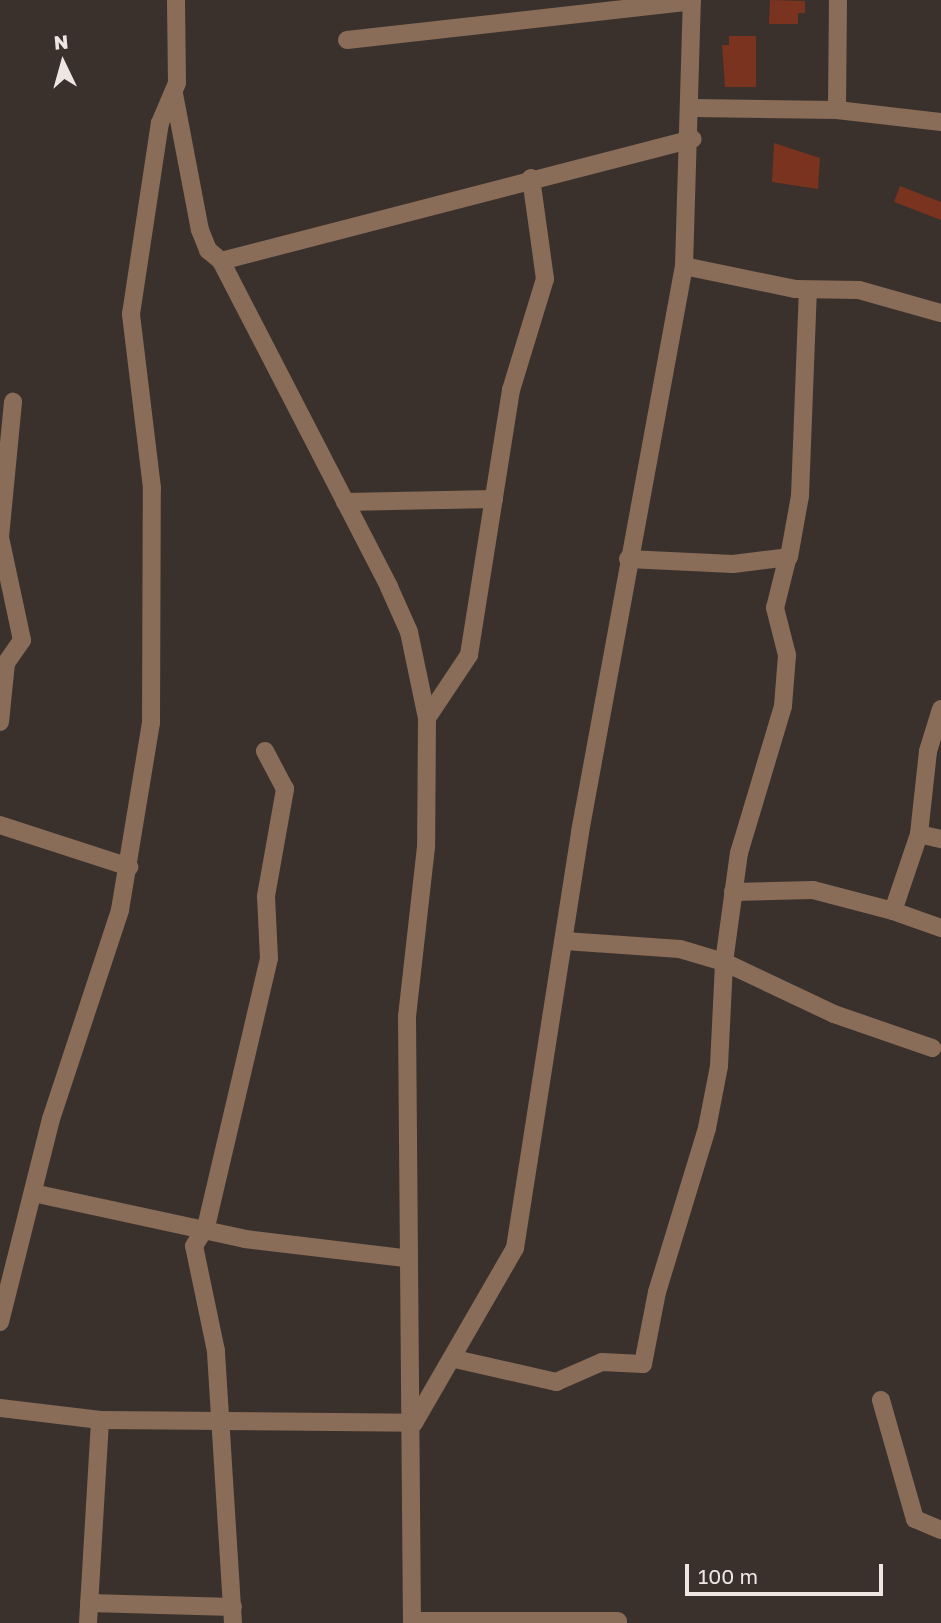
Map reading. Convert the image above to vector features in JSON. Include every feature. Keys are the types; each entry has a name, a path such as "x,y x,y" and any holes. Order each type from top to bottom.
{"street":[{"path":"176,0 174,94 202,239 221,261 410,632 427,718 426,847 407,1017 405,1258 414,1423 412,1622 618,1621"},
{"path":"837,110 838,0"},
{"path":"347,40 692,1 693,108 684,266 628,559 565,941 522,1227 455,1359 414,1423"},
{"path":"0,1322 33,1193 129,867 155,681 152,488 133,351 132,295 160,122 174,94"},
{"path":"693,108 837,110 922,122 941,122"},
{"path":"922,122 941,137"},
{"path":"221,261 531,178 692,139"},
{"path":"427,718 469,655 511,390 545,279 531,178"},
{"path":"684,266 808,291 859,290 941,313"},
{"path":"455,1359 556,1382 602,1362 643,1364 660,1280 709,1116 719,1066 723,962 733,892 783,706 787,655 775,608 800,506 808,291"},
{"path":"0,722 6,663 22,640 0,537 13,402"},
{"path":"345,502 494,499"},
{"path":"628,559 787,560"},
{"path":"893,911 919,834 928,751 941,709"},
{"path":"89,1603 233,1615 216,1351 195,1266 194,1246 206,1227 269,958 266,896 285,789 265,751"},
{"path":"0,825 129,867"},
{"path":"919,834 941,839"},
{"path":"733,892 813,890 893,911 941,928"},
{"path":"565,941 680,949 723,962 834,1014 932,1048"},
{"path":"33,1193 206,1227 245,1239 405,1258"},
{"path":"881,1400 915,1519 941,1530"},
{"path":"0,1408 100,1420 414,1423"},
{"path":"88,1623 100,1420"}],"building":[{"path":"770,0 805,1 805,13 798,13 798,24 769,24"},
{"path":"729,36 756,36 756,87 725,87 722,45 729,45"},
{"path":"774,143 820,158 818,189 772,182"},
{"path":"900,186 941,202 941,220 894,202"}]}
